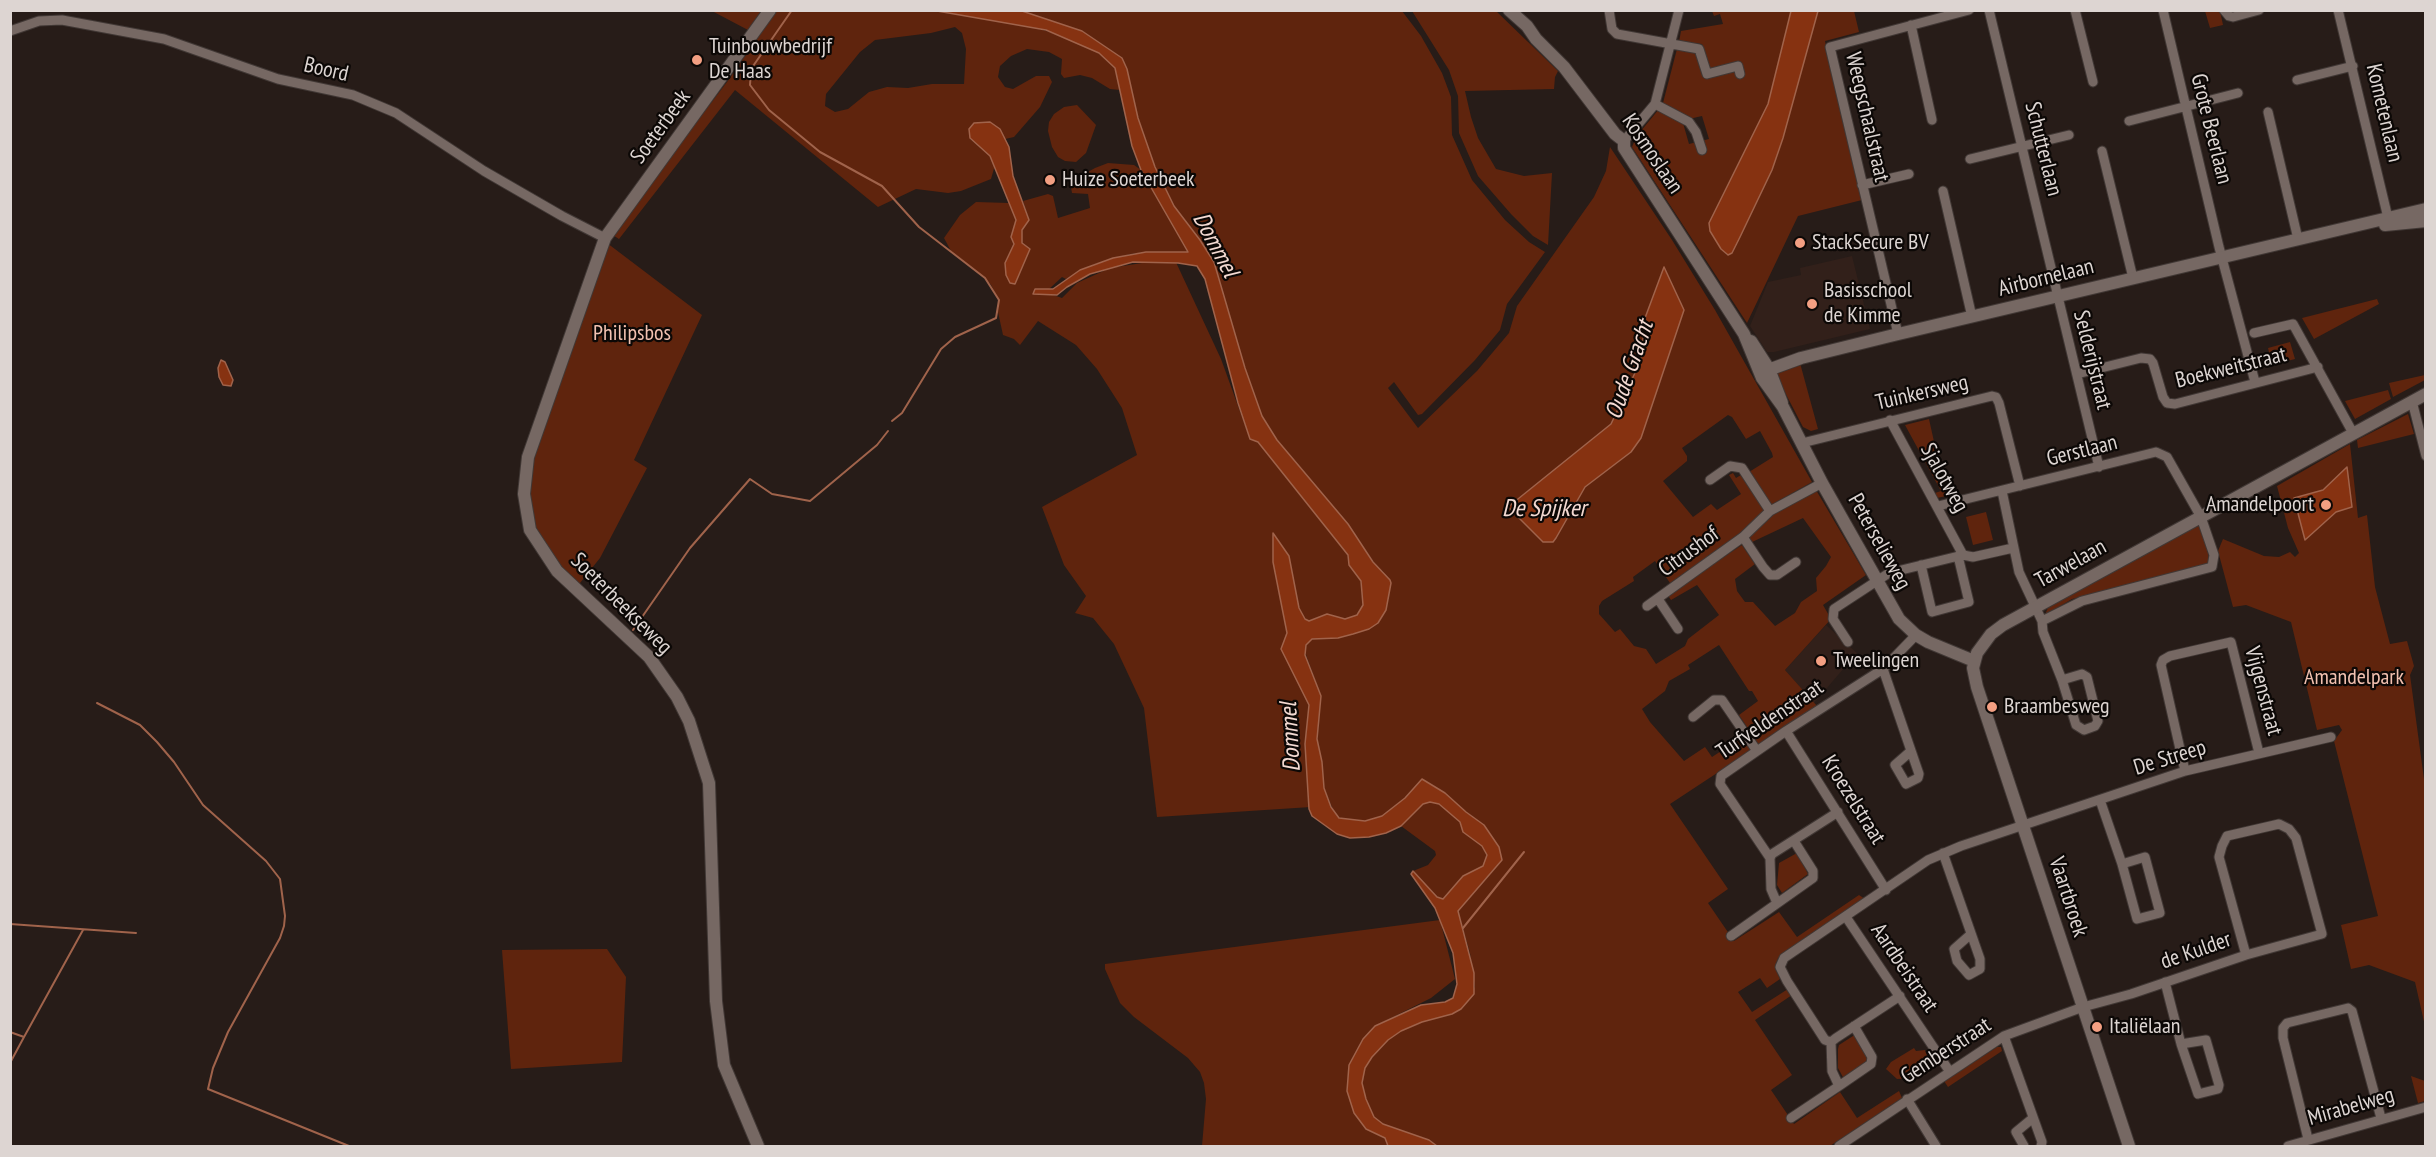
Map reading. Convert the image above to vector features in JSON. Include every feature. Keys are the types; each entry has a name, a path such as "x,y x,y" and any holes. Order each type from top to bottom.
{"street":[{"name":"Soeterbeek","path":"605,238 770,10"},
{"name":"Kosmoslaan","path":"1509,10 1527,26 1536,39 1564,68 1615,134 1624,141 1624,148 1744,334 1764,371"},
{"path":"1609,10 1612,29 1617,34 1699,49 1707,74 1738,66 1740,74"},
{"path":"1624,141 1655,104 1679,10"},
{"name":"Weegschaalstraat","path":"1898,334 1830,47 1969,10"},
{"name":"Schutterlaan","path":"1989,10 2057,297"},
{"path":"2075,10 2093,81"},
{"name":"Grote Beerlaan","path":"2163,10 2221,257 2255,382"},
{"path":"2224,10 2229,16 2234,17 2259,10"},
{"name":"Kometenlaan","path":"2338,10 2389,221"},
{"name":"Boord","path":"10,31 39,21 73,22 164,39 278,79 353,95 396,113 484,171 605,238"},
{"path":"1911,25 1932,120"},
{"path":"2297,80 2353,66"},
{"path":"2129,122 2238,93"},
{"path":"1655,104 1689,122 1696,132 1702,150"},
{"path":"2268,112 2298,239"},
{"path":"1971,159 2069,135"},
{"path":"2102,151 2133,278"},
{"path":"1862,185 1909,174"},
{"path":"1943,191 1972,318"},
{"name":"Airbornelaan","path":"1764,371 1802,358 1898,334 2298,239 2389,221 2426,209"},
{"name":"Airbornelaan","path":"2389,221 2426,221"},
{"name":"Soeterbeekseweg","path":"605,238 528,457 524,494 530,530 557,571 649,657 677,697 689,721 709,783 716,1001 724,1065 758,1146"},
{"name":"Selderijstraat","path":"2057,297 2098,467"},
{"name":"Boekweitstraat","path":"2254,333 2294,324 2353,433"},
{"name":"Boekweitstraat","path":"2077,374 2141,358 2150,359 2163,397 2167,403 2175,404 2318,367"},
{"name":"Peterselieweg","path":"1764,371 1770,392 1783,407 1822,483 1899,620 1916,635 1940,648 1974,660"},
{"name":"Tarwelaan","path":"1974,660 1979,648 1991,634 2035,607 2426,394"},
{"name":"Tuinkersweg","path":"1802,443 1992,396 1996,397 2020,486"},
{"path":"2412,401 2426,456"},
{"name":"Sjalotweg","path":"1890,420 1938,506 1960,555 1969,603 1932,612 1921,565"},
{"name":"Gerstlaan","path":"1938,506 2156,452 2167,458 2201,517"},
{"path":"1710,480 1730,466 1742,468 1770,511"},
{"name":"Citrushof","path":"1647,606 1743,537 1770,511 1822,483"},
{"path":"2002,491 2019,572 2042,621 2043,632 2077,727 2084,730 2095,726 2098,721 2087,677 2082,674 2062,680"},
{"name":"Tarwelaan","path":"2042,621 2082,601 2210,569 2214,564 2214,555 2201,517"},
{"name":"Citrushof","path":"1743,537 1762,567 1770,574 1777,574 1796,562"},
{"path":"1848,642 1833,619 1834,609 1889,573 1960,555 1973,557 2013,548"},
{"name":"Citrushof","path":"1658,599 1678,629"},
{"name":"Turfveldenstraat","path":"1770,858 1720,784 1721,776 1883,669 1916,635"},
{"name":"Vijgenstraat","path":"2185,771 2161,665 2163,660 2170,656 2231,642 2259,753"},
{"name":"Vaartbroek","path":"1974,660 1977,687 2129,1146"},
{"path":"1883,669 1911,751"},
{"path":"1693,717 1714,700 1722,700 1757,751"},
{"name":"Kroezelstraat","path":"1786,731 1886,890"},
{"name":"De Streep","path":"2023,826 2185,771 2331,737"},
{"path":"2100,800 2138,920 2160,913 2145,857 2122,864"},
{"path":"1778,903 1772,890 1770,858 1772,854 1838,812"},
{"name":"de Kulder","path":"2083,1007 2246,955 2322,934 2296,838 2289,829 2279,824 2227,836 2219,857 2246,955"},
{"path":"1831,1042 1825,1040 1780,967 1784,957 1928,860 2023,826"},
{"path":"1731,936 1813,878 1813,871 1794,841"},
{"path":"1943,853 1971,934"},
{"name":"Aardbeistraat","path":"1846,917 1950,1072"},
{"path":"2165,982 2181,1044 2198,1094 2218,1089 2219,1085 2206,1040 2181,1044"},
{"path":"1831,1042 1900,996"},
{"name":"Gemberstraat","path":"1839,1146 2004,1036 2083,1007"},
{"path":"2308,1139 2283,1038 2283,1028 2287,1023 2348,1008 2352,1011 2381,1118"},
{"path":"1791,1118 1871,1064 1872,1057 1854,1026"},
{"path":"2004,1036 2042,1142 2041,1146"},
{"path":"1831,1042 1832,1071 1839,1086"},
{"path":"1907,1099 1936,1146"},
{"name":"Mirabelweg","path":"2288,1146 2426,1107"},
{"path":"2024,1146 2016,1132 2033,1118"}],"shaded area":[{"name":"Basisschool de Kimme","path":"1852,256 1870,329 1767,352 1750,326 1768,282 1801,275 1800,268"},
{"name":"Tweelingen","path":"1826,625 1857,653 1814,703 1785,670"}],"green space":[{"path":"712,11 761,11 748,30"},
{"path":"776,11 937,11 1025,25 1067,37 1099,53 1115,68 1120,90 1110,89 1092,78 1080,75 1064,78 1061,74 1062,59 1049,52 1027,49 1011,56 1000,66 998,77 1005,87 1013,89 1036,76 1049,76 1052,82 1040,107 1014,137 1005,139 1000,129 970,139 990,156 995,165 991,179 961,191 948,193 916,189 878,207 735,90 619,239 611,234 727,82","holes":["955,27 962,33 966,49 964,84 932,84 908,88 887,87 869,92 848,109 835,112 825,106 826,94 860,52 875,40 931,33"]},
{"path":"1021,11 1402,11 1421,36 1442,73 1451,97 1452,135 1472,180 1505,220 1529,242 1545,252 1507,304 1500,330 1475,360 1422,414 1418,415 1394,382 1388,388 1418,428 1477,371 1509,333 1517,306 1594,197 1606,171 1610,147 1715,310 1812,482 1771,505 1749,472 1773,457 1772,453 1760,431 1746,439 1732,417 1728,415 1682,448 1687,461 1663,481 1693,517 1711,504 1717,510 1741,494 1729,475 1733,473 1736,478 1741,475 1765,511 1734,540 1670,583 1655,561 1633,577 1634,581 1602,601 1599,614 1615,632 1620,629 1634,646 1646,649 1656,664 1685,646 1688,639 1719,615 1697,585 1671,600 1667,594 1742,545 1755,564 1735,579 1737,591 1745,602 1753,602 1775,626 1795,613 1801,602 1817,591 1816,578 1831,557 1803,518 1750,543 1747,539 1775,513 1816,490 1866,575 1823,605 1831,619 1785,670 1817,706 1759,745 1739,715 1758,701 1719,645 1688,665 1690,669 1669,681 1665,691 1642,709 1650,722 1684,761 1705,747 1712,757 1744,736 1752,750 1670,804 1728,889 1708,903 1734,941 1779,912 1797,937 1859,895 1865,899 1778,958 1775,967 1780,979 1767,988 1760,978 1738,992 1752,1012 1788,989 1792,995 1755,1020 1792,1075 1771,1090 1794,1124 1840,1092 1857,1118 1899,1091 1902,1098 1830,1146 1437,1146 1429,1140 1383,1124 1374,1117 1362,1083 1365,1068 1372,1057 1388,1040 1401,1031 1422,1022 1452,1014 1475,987 1470,953 1458,911 1502,860 1484,825 1445,793 1422,779 1405,798 1382,816 1366,821 1340,819 1335,814 1324,788 1317,740 1321,696 1305,652 1306,645 1312,639 1338,638 1369,629 1386,610 1383,571 1379,570 1348,524 1277,440 1262,416 1245,368 1214,262 1174,206 1155,167 1138,118 1127,69 1122,58 1082,31","holes":["1664,268 1684,310 1641,438 1631,452 1585,487 1553,542 1543,542 1508,507 1611,424 1641,360 1645,318"]},
{"path":"1412,11 1496,11 1558,71 1554,89 1465,91 1478,138 1496,169 1524,176 1552,173 1548,245 1533,236 1478,176 1459,133 1458,96 1449,70"},
{"path":"1712,11 1791,11 1768,104 1710,231 1727,255 1732,253 1772,170 1818,11 1854,11 1859,32 1825,41 1862,200 1798,216 1747,323 1632,147 1636,137 1659,109 1683,123 1689,144 1709,139 1702,116 1689,119 1663,103 1677,49 1697,52 1710,73 1702,44 1679,42 1681,31 1723,24 1720,14 1714,16"},
{"path":"2205,11 2220,11 2223,25 2210,28"},
{"path":"1077,105 1096,125 1086,153 1076,162 1065,161 1058,157 1052,147 1048,131 1049,122 1054,114 1064,107"},
{"path":"1108,163 1134,165 1141,170 1188,252 1130,254 1095,264 1066,279 1062,277 1048,290 1035,289 1062,298 1077,283 1110,268 1174,258 1221,359 1250,439 1258,442 1348,555 1349,565 1361,581 1363,605 1357,615 1345,619 1327,614 1309,621 1301,616 1273,562 1287,633 1282,649 1309,705 1305,744 1311,807 1157,817 1144,708 1114,644 1093,618 1075,613 1086,596 1064,565 1042,507 1137,455 1122,408 1097,369 1076,345 1038,321 1020,345 1014,339 1003,335 998,312 999,300 991,285 951,251 944,238 960,215 976,202 1009,203 1016,220 1011,237 1014,244 1005,263 1022,243 1022,230 1029,219 1023,201 1048,194 1053,196 1058,218 1090,208 1088,194 1072,193 1070,182"},
{"name":"Philipsbos","path":"607,243 702,315 634,460 647,468 600,558 576,588 535,540 524,494 528,457"},
{"path":"2377,299 2379,304 2314,339 2302,318"},
{"path":"2290,342 2295,359 2272,365 2268,348"},
{"path":"1800,363 1818,429 1811,431 1803,427 1777,377 1778,373"},
{"path":"2425,375 2425,380 2393,397 2389,383"},
{"path":"2388,390 2391,399 2355,419 2345,401"},
{"path":"2408,414 2414,434 2358,448 2357,440"},
{"path":"1929,419 1946,496 1937,498 1935,493 1941,491 1905,425"},
{"name":"Amandelpark","path":"2350,444 2358,518 2367,515 2375,587 2390,644 2407,641 2414,666 2410,675 2426,794 2425,1026 2415,982 2369,965 2351,969 2341,925 2378,916 2334,741 2342,730 2339,725 2317,730 2291,622 2246,605 2233,607 2218,551 2223,539 2264,556 2279,557 2290,552 2295,557 2299,553 2288,528 2277,486","holes":["2323,490 2306,540 2295,498"]},
{"path":"1986,512 1993,540 1973,545 1966,517"},
{"path":"2194,526 2199,526 2203,530 2210,562 2207,567 2198,567 2072,599 2045,615 2049,605"},
{"path":"1430,801 1439,804 1460,822 1482,846 1487,856 1483,866 1463,876 1443,899 1437,897 1413,871 1428,865 1436,855 1435,851 1401,826 1423,804"},
{"path":"1797,853 1808,874 1782,893 1777,885 1779,863"},
{"path":"1440,920 1455,979 1431,998 1375,1026 1363,1039 1349,1065 1347,1091 1354,1113 1366,1129 1385,1138 1388,1146 1202,1146 1206,1099 1200,1072 1188,1058 1134,1017 1120,1003 1105,969 1105,964"},
{"path":"607,949 626,977 622,1062 511,1069 502,950"},
{"path":"1856,1036 1869,1060 1844,1079 1838,1068 1838,1049 1839,1045"},
{"path":"1997,1047 2001,1047 2002,1051 1948,1087 1944,1081"},
{"path":"1914,1048 1916,1051 1925,1050 1931,1067 1913,1078 1897,1079 1886,1069 1891,1062"},
{"path":"2411,1076 2425,1081 2425,1101 2418,1103"}],"water":[{"path":"937,11 1022,11 1082,31 1122,58 1127,69 1138,118 1155,167 1174,206 1214,262 1245,368 1262,416 1277,440 1348,524 1373,562 1390,580 1386,610 1378,623 1369,629 1338,638 1312,639 1306,645 1305,655 1321,696 1317,739 1324,788 1331,807 1339,818 1365,821 1382,816 1405,798 1422,779 1445,793 1484,825 1499,847 1502,860 1458,911 1474,973 1474,994 1461,1009 1452,1014 1422,1022 1401,1031 1388,1040 1365,1068 1362,1083 1374,1117 1383,1124 1429,1140 1437,1146 1388,1146 1385,1138 1366,1129 1354,1113 1347,1091 1349,1065 1363,1039 1375,1026 1421,1005 1445,1002 1453,998 1457,984 1453,953 1435,908 1411,874 1413,871 1437,897 1443,899 1463,876 1483,866 1487,855 1482,846 1463,832 1460,822 1439,804 1430,802 1423,804 1401,826 1369,837 1350,838 1337,834 1312,816 1309,809 1305,744 1309,705 1281,649 1287,633 1273,562 1273,533 1289,556 1299,608 1305,619 1309,621 1327,614 1345,619 1357,615 1363,605 1361,581 1349,565 1348,555 1258,442 1250,439 1238,403 1205,279 1197,266 1178,263 1133,262 1090,274 1057,295 1033,294 1035,289 1053,289 1080,270 1113,258 1146,252 1188,252 1141,170 1132,146 1115,68 1099,53 1046,30"},
{"path":"1791,11 1818,11 1772,170 1732,253 1728,255 1721,249 1710,231 1709,223 1768,104"},
{"path":"990,122 1000,129 1009,147 1013,176 1029,220 1022,230 1022,243 1030,249 1015,284 1010,283 1006,275 1005,263 1014,244 1011,237 1016,220 990,156 970,138 969,129 974,123"},
{"name":"De Spijker","path":"1664,267 1684,310 1641,438 1631,452 1585,487 1553,542 1543,542 1508,507 1611,424 1641,360 1645,318"},
{"path":"221,360 225,362 233,380 231,386 223,385 219,377 218,368"},
{"path":"2347,467 2352,507 2336,512 2305,540 2294,498 2323,490"}],"waterway":[{"path":"792,10 751,69 750,85 769,110 820,152 882,186 919,227 985,278 999,300 996,318 955,337 941,349 902,413 892,421"},
{"path":"633,630 690,548 750,479 772,494 810,501 877,445 888,431"},
{"path":"97,703 140,725 174,762 203,805 266,861 280,879 285,916 280,938 228,1032 213,1068 208,1089 349,1146"},
{"path":"1463,928 1524,852"},
{"path":"10,924 136,933"},
{"path":"10,1032 24,1037 83,930"},
{"path":"10,1063 24,1037"}],"place":[{"name":"Tuinbouwbedrijf De Haas","path":"697,60"},
{"name":"Huize Soeterbeek","path":"1050,180"},
{"name":"StackSecure BV","path":"1800,243"},
{"name":"Basisschool de Kimme","path":"1812,304"},
{"name":"Amandelpoort","path":"2326,505"},
{"name":"Tweelingen","path":"1821,661"},
{"name":"Braambesweg","path":"1992,707"},
{"name":"Italiëlaan","path":"2097,1027"}],"water label":[{"name":"Dommel","path":"1215,245"},
{"name":"Oude Gracht","path":"1630,370"},
{"name":"Dommel","path":"1291,737"}]}
